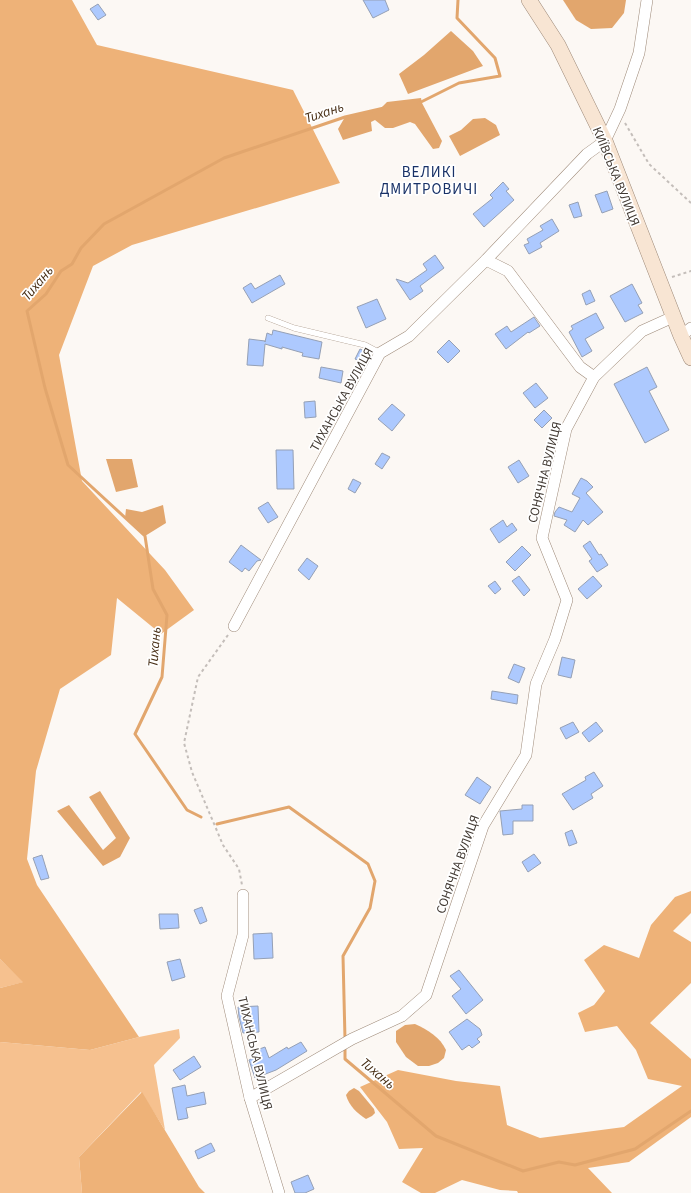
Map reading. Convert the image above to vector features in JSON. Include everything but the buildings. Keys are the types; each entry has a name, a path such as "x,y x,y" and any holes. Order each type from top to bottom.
{"main road":[{"name":"КИЇВСЬКА ВУЛИЦЯ","path":"529,0 558,45 605,141 673,317 686,332 691,358"}],"street":[{"path":"605,141 620,109 638,53 647,0"},
{"name":"ТИХАНСЬКА ВУЛИЦЯ","path":"234,626 380,353 409,336 486,260 587,154 605,141"},
{"path":"486,260 508,271 580,367 594,377"},
{"name":"СОНЯЧНА ВУЛИЦЯ","path":"250,1098 352,1039 402,1016 426,995 483,826 526,755 536,684 556,639 568,600 542,538 566,429 594,377 642,331 673,317"},
{"name":"ТИХАНСЬКА ВУЛИЦЯ","path":"243,895 243,935 227,996 250,1098 279,1193"}],"lane":[{"path":"268,318 294,328 365,345 380,353"}],"path":[{"path":"620,109 625,126 649,164 691,203"},
{"path":"660,282 690,270 691,272"},
{"path":"234,626 198,677 184,744 192,772 222,845 239,869 243,895"}],"shaded area":[{"path":"0,0 72,0 97,45 293,90 340,183 132,245 93,266 59,355 82,481 165,570 194,610 161,634 117,598 111,655 60,689 36,771 27,859 37,885 139,1037 90,1050 0,1042 0,988 23,982 0,959"},
{"path":"563,0 626,0 624,13 612,28 591,29 576,20"},
{"path":"451,31 473,51 483,66 408,94 399,74 424,55"},
{"path":"421,98 422,103 442,141 439,148 433,149 415,124 410,122 393,128 385,128 375,120 371,122 372,131 343,140 338,129 345,117 381,108 387,102"},
{"path":"485,118 496,125 500,135 460,156 449,136 461,130 473,119"},
{"path":"106,459 132,459 138,487 116,492"},
{"path":"163,505 166,523 145,536 125,518 126,509 142,512"},
{"path":"100,791 130,838 120,857 103,866 57,811 69,805 103,850 116,838 89,797"},
{"path":"691,891 691,913 673,931 691,942 691,983 650,1023 691,1059 691,1117 629,1162 588,1168 612,1193 518,1193 517,1191 500,1190 462,1180 435,1193 421,1193 402,1182 423,1148 399,1149 387,1122 360,1087 398,1070 456,1081 500,1086 507,1125 540,1138 624,1127 682,1086 648,1079 636,1050 617,1026 585,1032 578,1013 594,1005 605,991 584,960 604,945 639,958 651,925 675,897"},
{"path":"0,959 24,982 0,988"},
{"path":"415,1024 433,1034 446,1050 444,1058 438,1063 429,1066 418,1066 406,1057 396,1042 396,1031 405,1025"},
{"path":"179,1029 180,1038 154,1065 165,1130 141,1092 79,1157 82,1193 0,1193 0,1042 90,1050 139,1037"},
{"path":"354,1088 359,1091 374,1109 375,1113 372,1116 366,1119 349,1103 346,1095"},
{"path":"142,1092 199,1187 205,1193 82,1193 79,1157"}],"waterway":[{"name":"Тихань","path":"419,103 459,83 500,76 495,58 457,18 458,0"},
{"name":"Тихань","path":"201,817 187,810 135,734 162,677 167,615 153,589 145,536 68,465 45,388 27,311 46,294 61,271 72,264 81,248 104,224 224,158 345,117 384,108"},
{"name":"Тихань","path":"217,824 289,807 368,864 375,881 370,908 343,956 345,1039"},
{"name":"Тихань","path":"345,1047 345,1059 436,1136 523,1171 559,1162 575,1165 635,1149 691,1111"}],"district":[{"name":"ВЕЛИКІ ДМИТРОВИЧІ","path":"429,180"}]}
